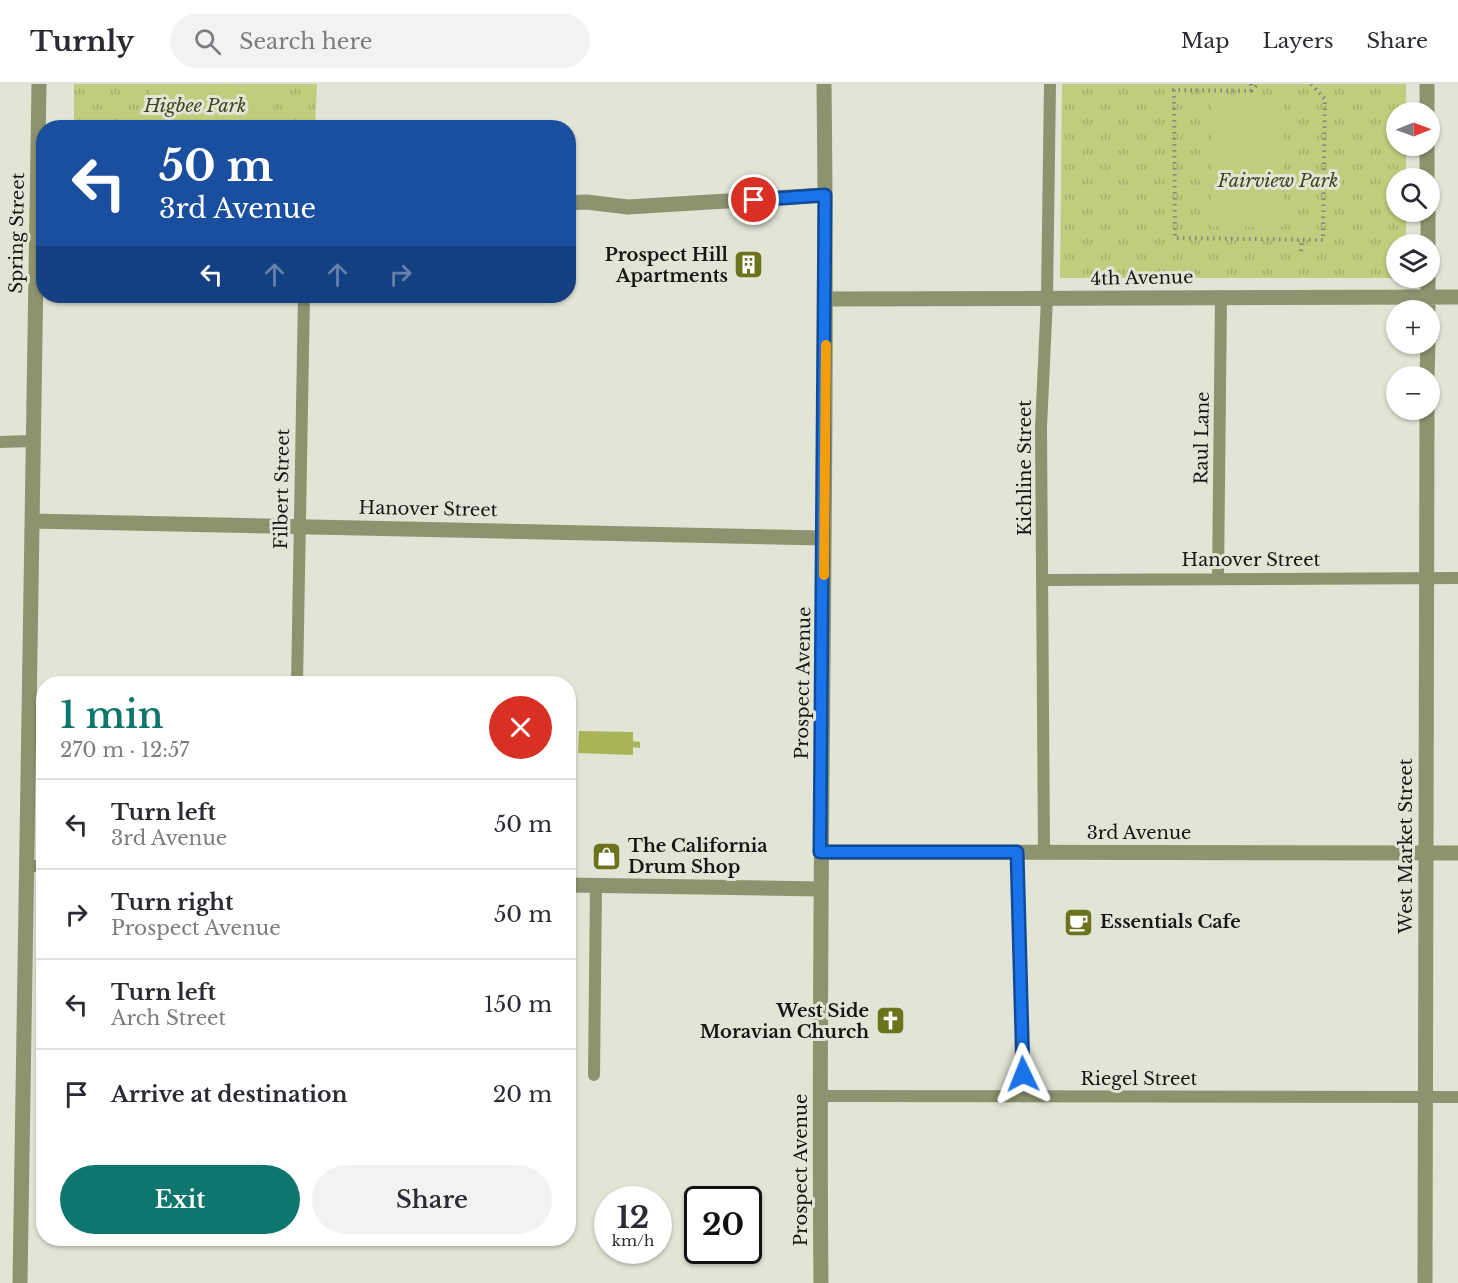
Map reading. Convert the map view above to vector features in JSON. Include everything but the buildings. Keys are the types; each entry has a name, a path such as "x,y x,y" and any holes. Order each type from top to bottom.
{"street":[{"name":"Spring Street","path":"39,84 39,120"},
{"name":"Prospect Avenue","path":"821,1283 820,852 826,299 824,84"},
{"path":"1427,84 1427,102"},
{"path":"576,203 628,207 825,195"},
{"name":"4th Avenue","path":"826,299 1221,296 1386,302"},
{"name":"4th Avenue","path":"1440,301 1458,297"},
{"name":"Spring Street","path":"20,1283 33,441 38,303"},
{"name":"West Market Street","path":"1425,1283 1427,420"},
{"name":"Hanover Street","path":"32,521 824,538"},
{"name":"3rd Avenue","path":"820,852 1458,853"},
{"path":"576,885 820,889"}],"lane":[{"name":"Kichline Street","path":"1044,852 1044,580 1041,427 1047,298 1050,84"},
{"name":"Raul Lane","path":"1218,579 1221,296"},
{"name":"Filbert Street","path":"297,676 304,303"},
{"path":"0,442 33,441"},
{"name":"Hanover Street","path":"1044,580 1458,578"},
{"path":"1017,852 1023,1097"},
{"path":"27,866 36,866"},
{"path":"594,1075 596,885"},
{"name":"Riegel Street","path":"821,1096 1458,1097"}],"path":[{"path":"1251,84 1251,91"},
{"path":"1258,84 1251,91 1174,90 1175,238 1323,240 1325,99 1311,84"},
{"path":"1301,251 1302,240"}],"green space":[{"name":"Higbee Park","path":"74,84 317,84 315,120 74,120"},
{"path":"150,84 274,88 273,120 149,120"},
{"name":"Fairview Park","path":"1062,84 1406,84 1406,102 1386,102 1386,156 1406,156 1406,168 1386,168 1386,222 1406,222 1406,234 1386,234 1386,278 1060,278"},
{"path":"1283,99 1283,227 1212,227 1211,100"}],"shaded area":[{"path":"579,731 633,732 633,741 640,742 640,748 633,747 633,755 578,753"}],"slow traffic":[{"path":"824,575 826,345"}],"place":[{"name":"Prospect Hill Apartments","path":"749,265"},
{"name":"The California Drum Shop","path":"607,856"},
{"name":"Essentials Cafe","path":"1079,922"},
{"name":"West Side Moravian Church","path":"890,1021"}],"route":[{"path":"754,200 825,195 820,852 1017,852 1023,1074"}]}
